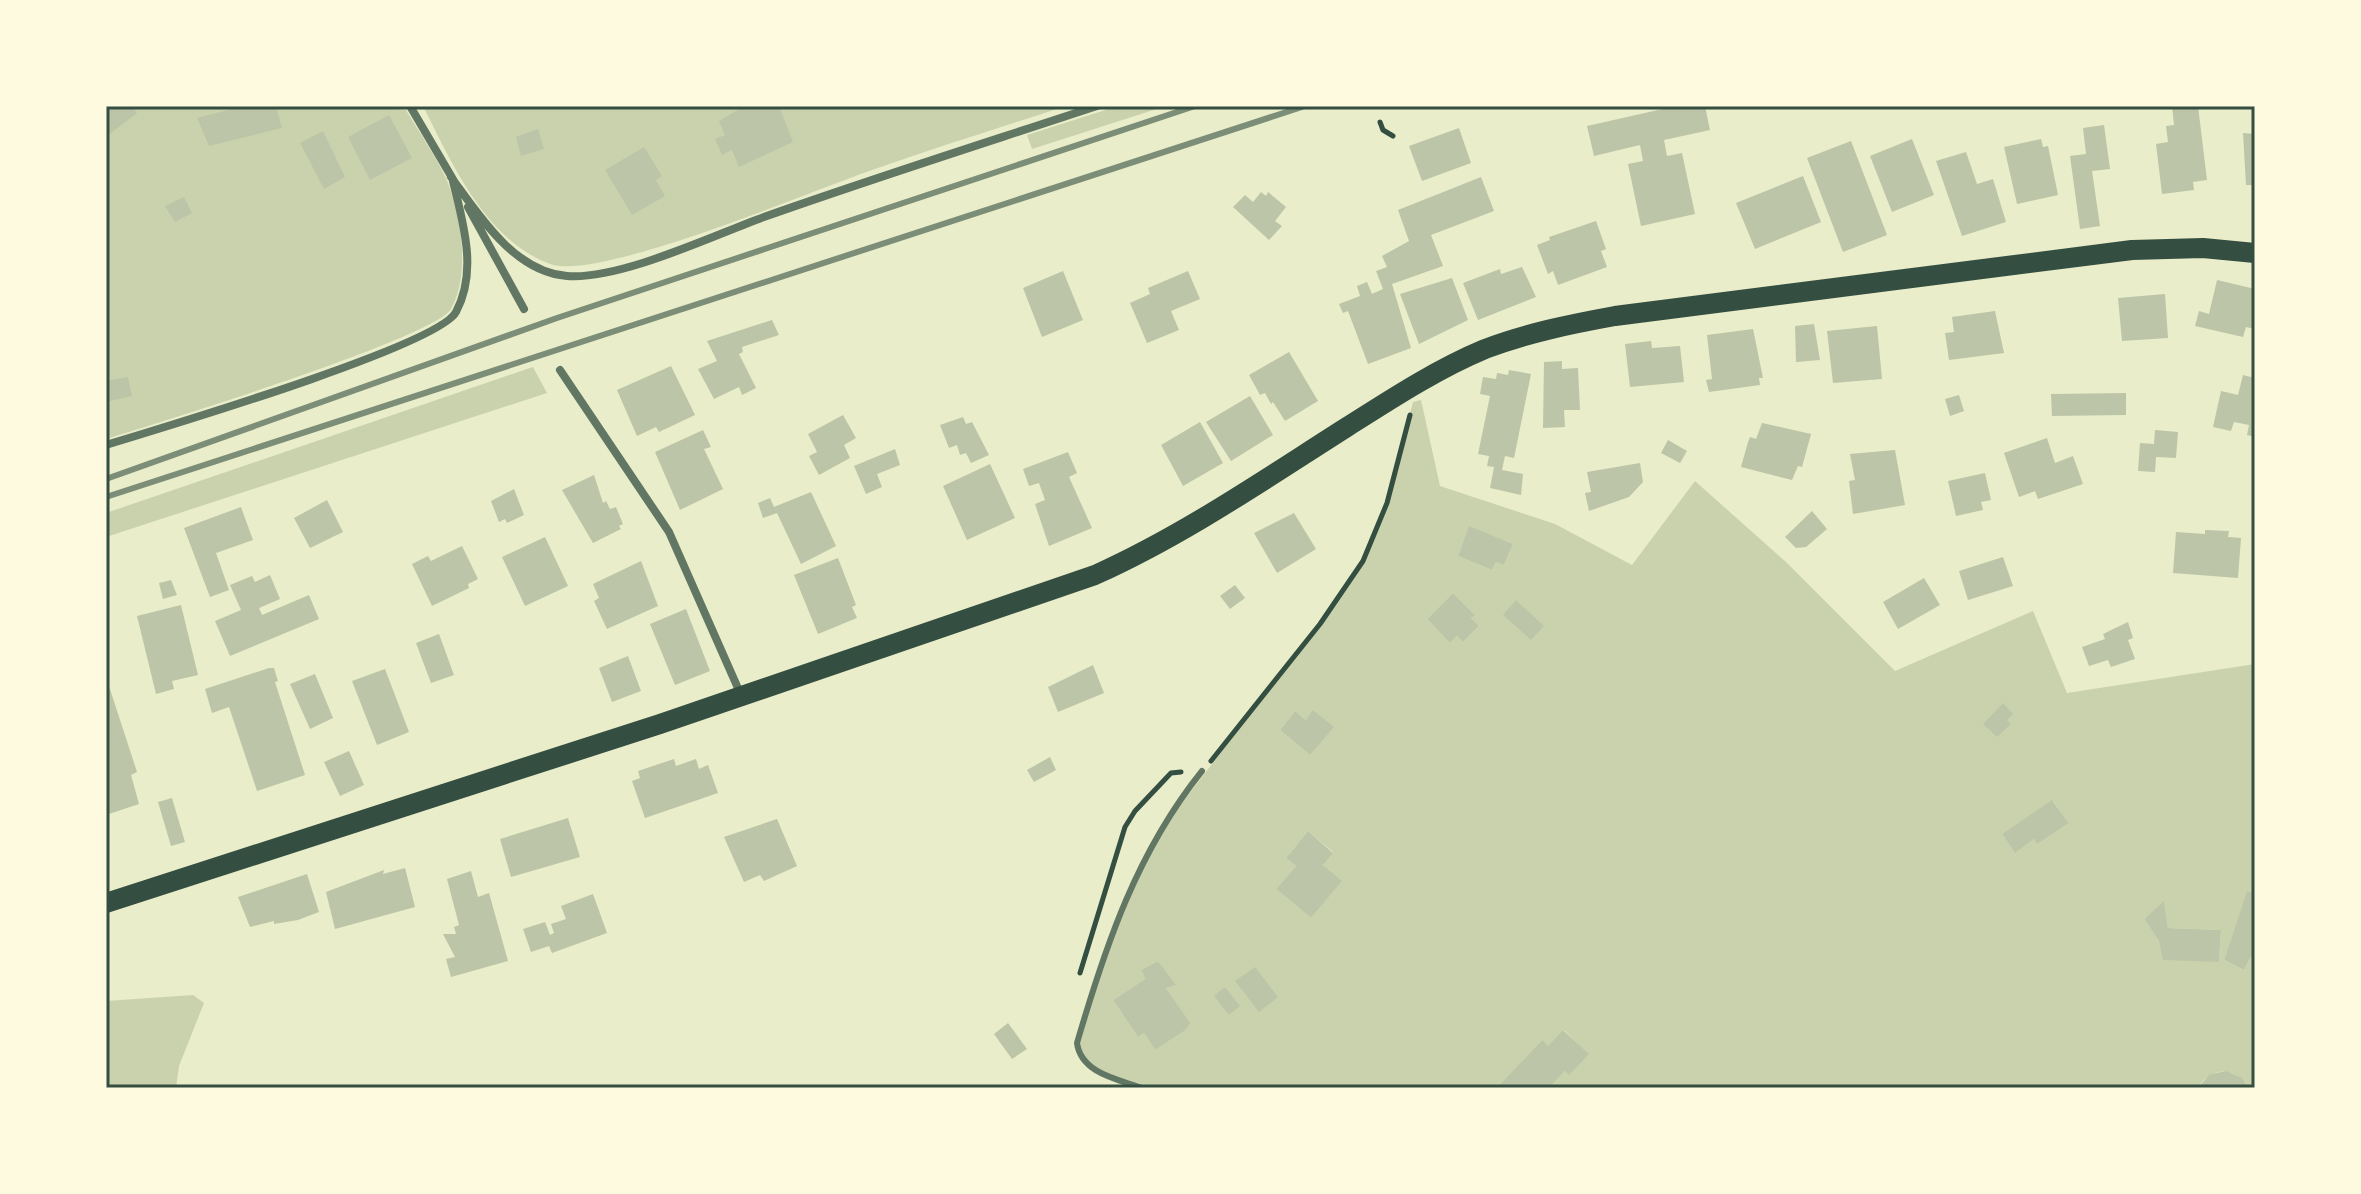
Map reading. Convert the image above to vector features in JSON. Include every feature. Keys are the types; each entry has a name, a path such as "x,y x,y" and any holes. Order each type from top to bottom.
{"main road":[{"path":"106,903 960,624 1136,556 1413,387 1484,350 1557,326 2132,250 2203,248 2255,253"}],"street":[{"path":"410,106 524,309"},
{"path":"451,177 488,228 527,262 567,276 587,275 636,264 877,177 1097,106"},
{"path":"106,445 364,359 434,331 455,315 464,291 467,238 451,177"},
{"path":"560,370 669,532 741,696"}],"lane":[{"path":"1142,1088 1090,1069 1078,1053 1077,1043 1111,931 1144,856 1163,822 1202,771"}],"path":[{"path":"1380,122 1383,130 1393,136"},
{"path":"1202,771 1320,624 1363,561 1393,485 1413,402 1413,387"}],"green space":[{"path":"106,106 354,106 406,110 442,169 456,209 462,261 461,278 451,309 433,322 347,359 106,439"},
{"path":"423,106 1066,106 875,169 708,231 613,260 575,266 550,264 527,253 507,237 473,197"},
{"path":"1118,106 1166,106 1032,149 1027,135"},
{"path":"533,367 547,393 106,537 106,513"},
{"path":"1421,400 1440,486 1555,524 1632,565 1695,481 1786,562 1895,671 2033,611 2067,693 2255,664 2255,894 2247,892 2224,960 2244,970 2255,949 2255,1088 2248,1088 2237,1076 2223,1072 2210,1076 2198,1088 1549,1088 1565,1071 1569,1074 1588,1054 1564,1030 1548,1046 1541,1041 1498,1088 1143,1088 1090,1069 1077,1043 1111,931 1154,839 1308,640 1363,561 1387,503 1413,402","holes":["1469,527 1513,544 1504,565 1496,562 1492,570 1458,556","1453,593 1474,614 1471,618 1479,626 1463,642 1457,636 1450,643 1427,619","1295,711 1306,720 1314,711 1333,727 1310,755 1280,730","2053,801 2069,823 2038,843 2034,839 2015,852 2002,834","1308,831 1333,852 1323,865 1341,881 1311,918 1276,889 1296,866 1286,858","2164,902 2168,928 2221,930 2219,962 2159,941 2144,919","1158,961 1175,985 1166,988 1189,1023 1186,1030 1155,1050 1144,1033 1138,1037 1113,1000 1145,979 1141,970"]},
{"path":"193,995 204,1003 179,1066 176,1088 106,1088 106,1001"}],"building":[{"path":"106,106 132,106 137,113 106,137"},
{"path":"243,106 276,106 282,128 209,146 197,118"},
{"path":"744,106 779,106 793,142 739,167 732,150 722,155 715,139 725,135 719,121"},
{"path":"1676,106 1705,106 1710,130 1664,140 1667,156 1682,153 1695,214 1641,226 1628,164 1643,161 1640,145 1594,156 1587,126"},
{"path":"2172,106 2198,106 2207,180 2193,182 2194,190 2162,194 2156,144 2168,142 2166,126 2174,125"},
{"path":"389,115 412,158 370,180 348,137"},
{"path":"2104,125 2110,169 2092,171 2100,226 2080,229 2070,156 2086,154 2083,128"},
{"path":"1459,128 1471,163 1422,181 1409,146"},
{"path":"538,129 544,149 521,156 516,137"},
{"path":"323,131 345,177 324,189 300,143"},
{"path":"2243,133 2255,134 2255,185 2246,185"},
{"path":"1912,139 1934,195 1892,212 1870,156"},
{"path":"2041,139 2043,147 2048,146 2058,195 2017,204 2004,147"},
{"path":"1851,141 1887,235 1843,252 1807,158"},
{"path":"644,147 662,176 656,180 665,196 632,215 605,170"},
{"path":"1966,152 1977,184 1993,179 2006,222 1962,236 1936,161"},
{"path":"1803,176 1821,222 1755,249 1736,203"},
{"path":"1481,177 1494,211 1431,235 1443,266 1392,284 1411,348 1368,364 1348,311 1343,313 1339,304 1360,296 1357,286 1367,282 1372,294 1383,289 1376,271 1387,267 1382,256 1409,241 1398,210"},
{"path":"1261,192 1266,196 1268,192 1286,207 1275,221 1282,226 1269,240 1233,207 1245,195 1253,202"},
{"path":"184,197 192,213 175,222 165,206"},
{"path":"1596,221 1606,249 1601,251 1607,267 1558,285 1553,271 1548,274 1537,245 1550,240 1549,237"},
{"path":"1522,267 1536,297 1478,320 1463,283 1500,269 1501,274"},
{"path":"1063,271 1083,320 1042,337 1023,288"},
{"path":"1188,271 1200,299 1171,311 1179,330 1147,343 1130,303 1150,294 1148,288"},
{"path":"1452,278 1468,320 1419,344 1400,294"},
{"path":"2217,280 2255,289 2255,329 2246,327 2243,337 2195,326 2199,311 2209,314"},
{"path":"2165,294 2168,338 2122,341 2118,298"},
{"path":"1995,311 2004,353 1949,360 1945,333 1954,332 1952,317"},
{"path":"772,320 779,335 742,347 743,352 739,354 756,388 742,395 739,387 714,399 698,369 717,361 707,341"},
{"path":"1814,324 1820,360 1796,362 1795,326"},
{"path":"1877,326 1882,379 1833,383 1827,331"},
{"path":"1753,329 1763,378 1759,378 1760,385 1709,392 1706,380 1712,379 1707,335"},
{"path":"1651,341 1652,348 1680,346 1684,382 1630,387 1625,344"},
{"path":"1289,352 1318,401 1285,421 1265,393 1260,395 1249,375"},
{"path":"1562,361 1562,369 1578,368 1580,410 1564,410 1565,427 1543,428 1544,362"},
{"path":"671,366 695,415 659,432 656,427 637,436 617,390"},
{"path":"1509,370 1531,374 1514,458 1505,456 1502,470 1523,474 1521,495 1490,488 1494,467 1487,466 1489,456 1478,454 1490,396 1480,394 1483,377 1496,379 1497,373 1508,375"},
{"path":"2243,375 2255,378 2255,437 2247,435 2249,425 2234,422 2231,431 2213,427 2221,391 2238,395"},
{"path":"128,377 132,396 106,402 106,381"},
{"path":"2126,393 2126,415 2052,416 2051,394"},
{"path":"1959,395 1964,411 1950,416 1945,399"},
{"path":"1250,396 1273,435 1231,461 1206,422"},
{"path":"843,415 856,438 844,445 850,458 819,475 809,456 817,452 808,434"},
{"path":"963,417 966,424 972,422 989,455 971,463 966,453 960,455 957,445 949,448 940,425"},
{"path":"1200,422 1223,463 1183,486 1161,445"},
{"path":"1762,423 1811,434 1802,467 1798,466 1792,480 1741,467 1750,437 1756,439"},
{"path":"703,430 711,447 704,449 723,489 680,510 655,452"},
{"path":"2155,430 2178,432 2176,458 2156,457 2155,472 2138,471 2140,443 2154,444"},
{"path":"2047,438 2055,463 2073,456 2083,484 2038,499 2035,491 2019,497 2004,453"},
{"path":"1668,440 1687,451 1680,463 1661,453"},
{"path":"895,449 900,465 877,474 882,487 866,494 854,466"},
{"path":"1895,450 1905,505 1853,514 1849,481 1855,480 1850,454"},
{"path":"1068,452 1077,473 1069,477 1092,528 1049,546 1035,504 1045,500 1039,483 1029,486 1023,469"},
{"path":"1640,463 1643,482 1629,497 1589,511 1585,493 1591,492 1587,472"},
{"path":"990,464 1015,518 967,540 943,486"},
{"path":"1985,473 1991,500 1981,502 1983,510 1956,516 1948,481"},
{"path":"594,475 603,503 606,501 610,509 616,507 623,524 619,526 621,529 593,543 562,490"},
{"path":"514,489 524,515 507,523 505,519 499,522 491,501"},
{"path":"811,492 836,546 801,564 777,513 763,518 758,503 770,498 774,507"},
{"path":"327,500 343,532 310,548 294,518"},
{"path":"241,507 253,540 216,553 229,590 210,597 184,528"},
{"path":"1812,511 1827,529 1806,547 1796,548 1785,537"},
{"path":"1294,513 1316,549 1277,573 1254,533"},
{"path":"1469,526 1513,544 1504,565 1496,562 1492,570 1458,556"},
{"path":"2205,530 2229,531 2228,537 2241,538 2238,578 2173,573 2176,532 2205,534"},
{"path":"545,537 568,586 525,606 502,557"},
{"path":"462,546 478,579 468,584 469,588 432,606 412,564 428,556 431,561"},
{"path":"2003,557 2013,586 1968,600 1959,571"},
{"path":"838,558 856,605 852,607 857,618 818,634 794,575"},
{"path":"641,561 658,606 607,629 594,601 599,598 593,584"},
{"path":"270,575 280,599 259,608 262,615 309,595 319,619 230,656 215,621 241,610 230,585 252,576 255,582"},
{"path":"1924,578 1940,605 1898,629 1883,602"},
{"path":"171,580 177,595 163,599 159,583"},
{"path":"1235,585 1245,598 1230,609 1220,596"},
{"path":"1453,593 1475,615 1471,618 1479,626 1463,642 1457,636 1450,643 1427,619"},
{"path":"1516,600 1544,626 1531,640 1503,615"},
{"path":"181,605 198,675 172,681 174,689 156,694 137,616"},
{"path":"686,609 710,671 675,685 650,624"},
{"path":"2128,622 2133,638 2128,640 2135,659 2111,667 2108,660 2089,666 2082,647 2105,639 2103,634"},
{"path":"439,634 454,675 431,683 416,643"},
{"path":"628,656 641,691 612,702 599,668"},
{"path":"1093,665 1104,693 1058,712 1048,687"},
{"path":"274,668 278,681 275,682 305,775 257,791 229,707 212,713 205,689"},
{"path":"385,669 409,732 377,745 352,681"},
{"path":"315,674 333,718 310,729 290,684"},
{"path":"107,680 137,772 131,775 139,804 106,815"},
{"path":"2003,703 2013,714 2007,720 2011,724 1997,737 1983,724"},
{"path":"1313,710 1334,727 1310,755 1280,730 1295,711 1306,720"},
{"path":"349,751 364,785 340,796 324,762"},
{"path":"1050,757 1056,770 1034,782 1027,770"},
{"path":"674,759 676,766 696,759 699,769 708,765 718,793 645,818 632,781 640,778 638,771"},
{"path":"172,798 185,842 171,846 158,802"},
{"path":"2052,800 2069,823 2037,844 2034,839 2015,853 2002,834"},
{"path":"568,818 580,857 511,877 500,839"},
{"path":"777,819 797,866 764,881 760,875 744,882 724,837"},
{"path":"1308,831 1333,853 1323,865 1342,881 1311,918 1276,889 1296,866 1286,858"},
{"path":"405,868 415,907 335,929 326,892 384,870 383,874"},
{"path":"471,871 478,897 489,893 508,961 451,977 446,959 455,957 443,934 456,934 454,927 459,925 447,879"},
{"path":"307,874 319,912 298,920 274,924 274,921 250,927 238,897"},
{"path":"2247,891 2255,894 2255,949 2244,970 2224,960"},
{"path":"593,894 607,933 552,953 549,946 531,952 523,929 545,922 550,935 554,933 551,924 566,919 561,906"},
{"path":"2164,901 2168,928 2221,930 2219,962 2163,960 2159,941 2144,919"},
{"path":"1158,961 1176,985 1166,988 1190,1023 1186,1030 1155,1050 1144,1033 1138,1037 1113,1000 1145,979 1141,970"},
{"path":"1255,967 1278,997 1259,1012 1235,981"},
{"path":"1225,987 1240,1006 1229,1015 1214,996"},
{"path":"1008,1023 1027,1049 1012,1059 994,1034"},
{"path":"1563,1030 1589,1054 1569,1075 1565,1071 1549,1088 1497,1088 1542,1040 1548,1046"},
{"path":"2227,1071 2242,1078 2248,1088 2198,1088 2210,1074"}],"railway":[{"path":"106,479 557,318 1195,106"},
{"path":"106,497 1305,106"}]}
